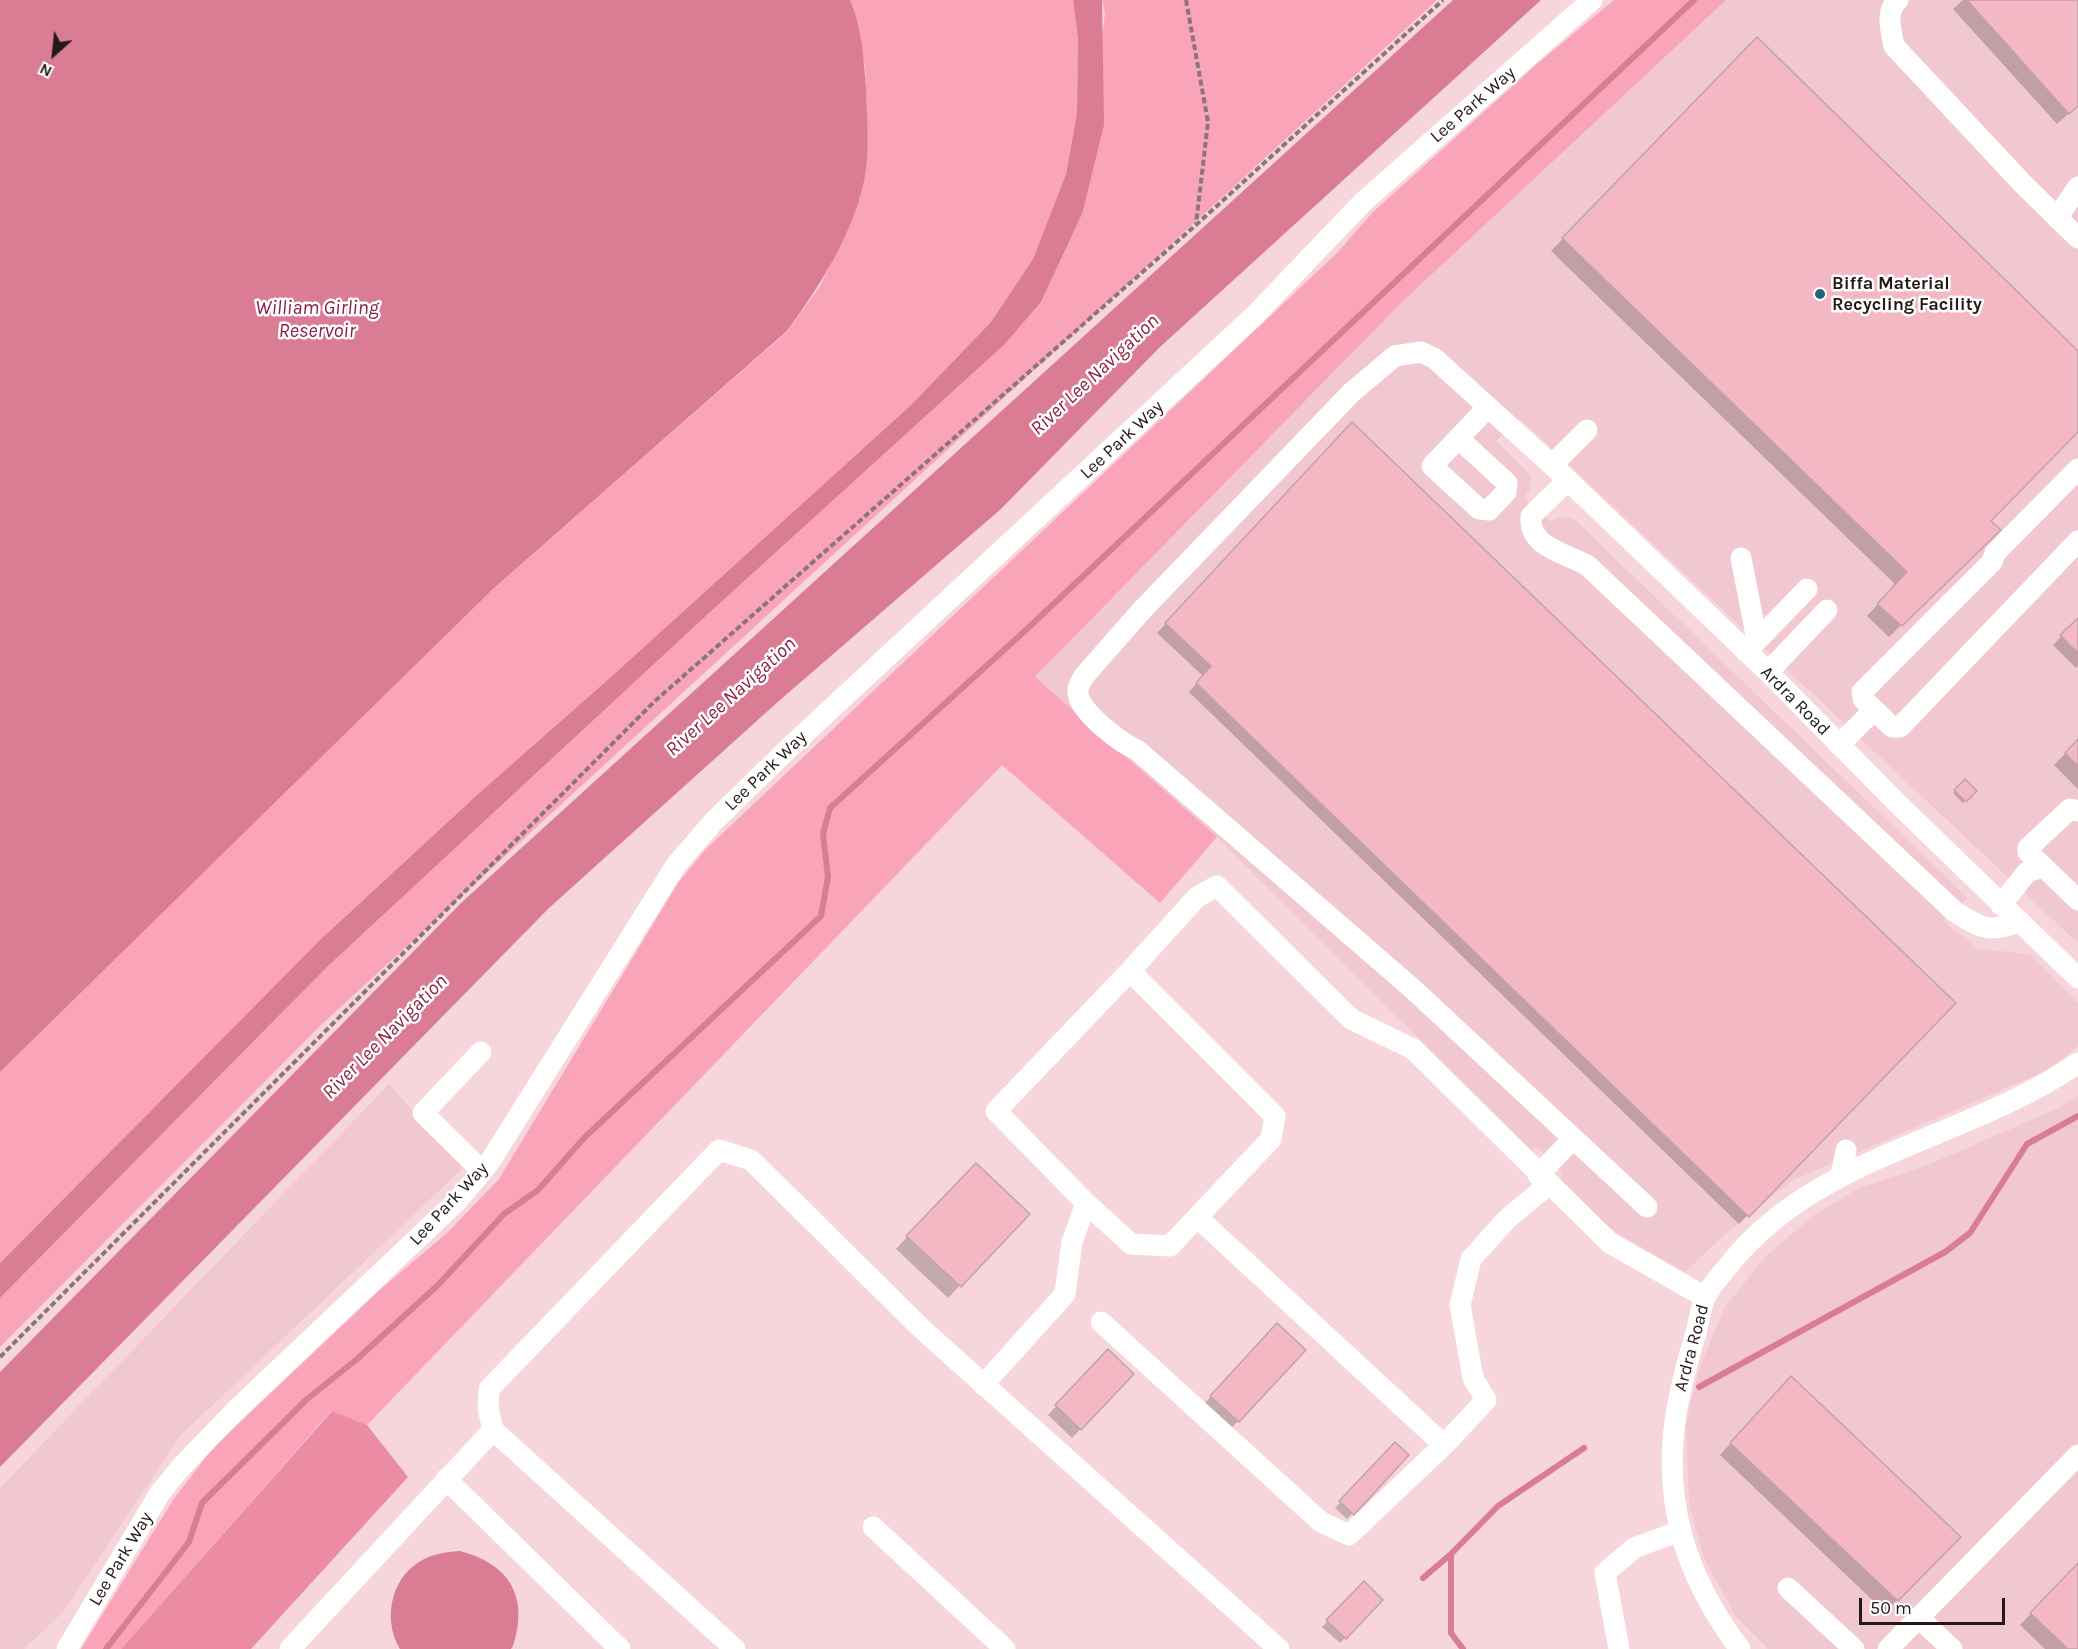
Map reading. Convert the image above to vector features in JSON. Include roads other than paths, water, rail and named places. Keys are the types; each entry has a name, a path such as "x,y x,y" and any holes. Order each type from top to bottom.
{"street":[{"name":"Lee Park Way","path":"67,1649 160,1494 181,1467 236,1410 457,1201 482,1171 676,865 713,822 1255,315 1364,202 1592,0"},
{"path":"1898,0 1892,5 1890,22 1894,46 2078,238"},
{"path":"2057,218 2078,187"},
{"name":"Ardra Road","path":"1647,1207 1414,990 1137,750 1127,746 1084,710 1078,696 1078,688 1084,676 1143,609 1341,402 1395,356 1421,352 1434,358 1752,646 1768,672 1839,745 2078,978"},
{"path":"1459,439 1487,408"},
{"path":"1587,430 1531,516 1530,526 1548,548 1572,556 1588,566 1953,911 1981,928 2004,928 2020,921"},
{"path":"2078,469 1995,553 1992,562 1863,692 1863,699 1892,727 1900,727 2078,541"},
{"path":"1741,558 1752,646"},
{"path":"1752,646 1807,589"},
{"path":"1768,672 1827,610"},
{"path":"1839,745 1874,710"},
{"path":"2078,811 2070,809 2028,848 2028,852 2078,900"},
{"path":"2001,905 2027,872 2043,867"},
{"path":"1130,971 1275,1116 1271,1139 1170,1246 1131,1244 1086,1203 996,1111 1130,971 1197,897 1217,886 1351,1019 1413,1049 1543,1180 1622,1253 1705,1298"},
{"path":"481,1052 423,1113 482,1171"},
{"name":"Ardra Road","path":"1740,1649 1715,1616 1695,1577 1680,1531 1672,1484 1673,1430 1684,1370 1705,1298 1755,1236 1780,1214 1841,1176 2035,1089 2078,1063"},
{"path":"1101,1322 1321,1522 1349,1535 1444,1445 1486,1400 1473,1378 1460,1305 1471,1259 1543,1180 1573,1139"},
{"path":"735,1649 494,1430 488,1407 489,1389 719,1150 751,1160 983,1385 1279,1649"},
{"path":"1841,1176 1846,1150"},
{"path":"983,1385 1065,1294 1071,1242 1086,1203"},
{"path":"1197,1217 1444,1445"},
{"path":"290,1649 494,1430"},
{"path":"1888,1649 2078,1455"},
{"path":"446,1479 620,1649"},
{"path":"873,1527 1005,1649"},
{"path":"1619,1649 1605,1573 1634,1548 1680,1531"},
{"path":"1788,1588 1854,1649"},
{"path":"1919,1618 1952,1649"}],"water":[{"name":"William Girling Reservoir","path":"0,0 850,0 862,44 868,136 864,181 859,201 843,241 811,297 787,331 494,588 0,1072"},
{"path":"1073,0 1102,0 1104,125 1082,214 1041,302 1005,344 708,614 327,967 0,1298 0,1263 321,939 477,795 911,405 991,322 1033,259 1066,174 1077,113 1078,39"},
{"name":"River Lee Navigation","path":"1453,0 1541,0 1160,347 1001,509 780,700 549,908 0,1467 0,1372 461,903"},
{"path":"460,1551 492,1564 511,1585 518,1612 513,1646 511,1649 400,1649 395,1638 391,1614 392,1602 401,1579 424,1559"}],"waterway":[{"path":"106,1649 189,1542 202,1503 306,1400 357,1359 438,1285 504,1214 538,1190 585,1137 821,916 828,877 823,834 830,808 1027,629 1694,0"},
{"path":"1699,1387 1945,1252 1970,1233 2027,1144 2078,1116"},
{"path":"1463,1649 1451,1633 1451,1554 1498,1506 1584,1448"},
{"path":"1423,1578 1451,1554"}],"place":[{"name":"Biffa Material Recycling Facility","path":"1820,294"}]}
